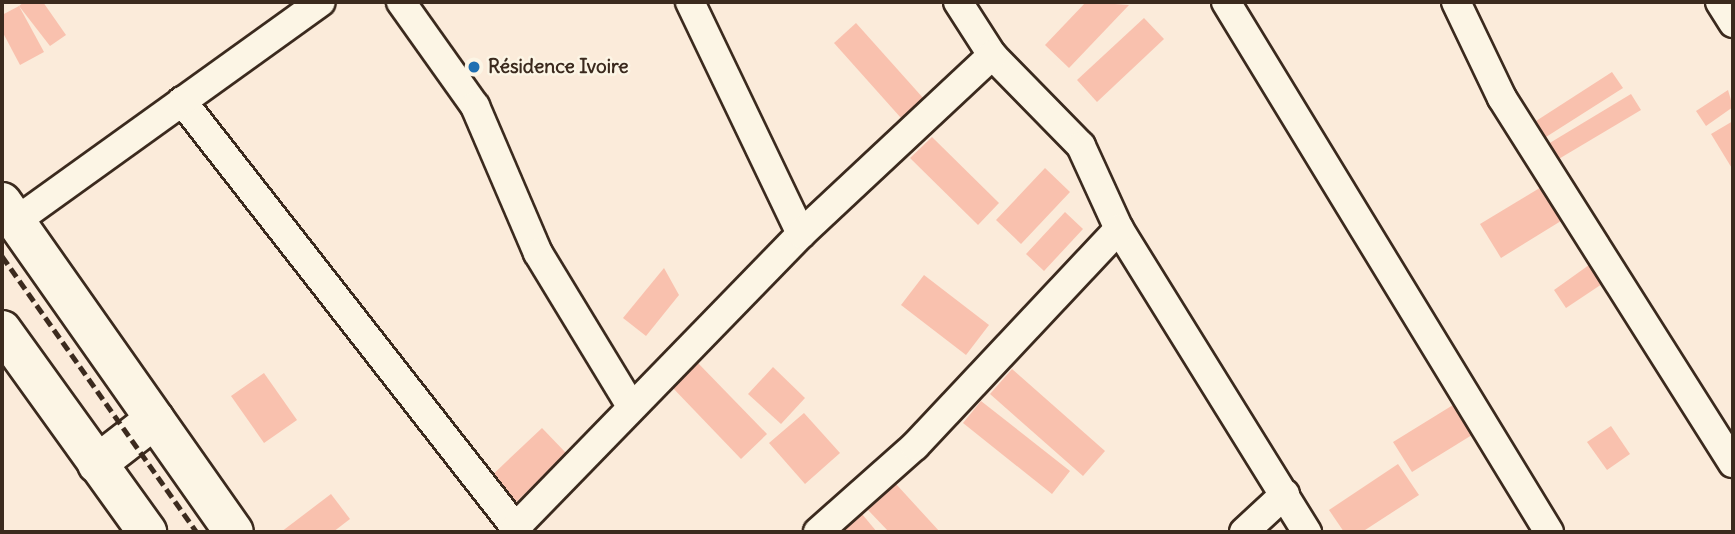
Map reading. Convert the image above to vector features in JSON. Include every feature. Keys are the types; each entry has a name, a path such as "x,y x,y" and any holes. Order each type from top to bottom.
{"main road":[{"path":"9,211 234,532"},
{"path":"2,330 147,532"},
{"path":"97,464 155,419"}],"street":[{"path":"9,211 182,101 321,2"},
{"path":"401,2 475,106 538,253 631,406"},
{"path":"690,2 801,234"},
{"path":"958,2 992,55 1081,146 1119,229 1307,532"},
{"path":"1226,2 1549,532"},
{"path":"1456,2 1502,99 1733,463"},
{"path":"1720,2 1733,23"},
{"path":"182,101 517,529 631,406 801,234 992,55"},
{"path":"818,532 915,446 1119,229"},
{"path":"1244,532 1285,494"}],"building":[{"path":"24,2 43,2 66,35 50,46 19,6"},
{"path":"1086,2 1129,5 1069,68 1045,45"},
{"path":"19,6 44,52 20,65 2,31 2,15"},
{"path":"1144,18 1164,39 1097,102 1077,80"},
{"path":"856,23 924,99 901,118 834,43"},
{"path":"1612,72 1623,88 1546,137 1536,121"},
{"path":"1728,90 1733,107 1706,126 1696,111"},
{"path":"1631,94 1641,110 1557,160 1548,144"},
{"path":"1733,121 1733,170 1711,134"},
{"path":"932,137 999,203 978,225 910,158"},
{"path":"1045,168 1070,192 1021,244 996,220"},
{"path":"1561,175 1582,208 1501,258 1480,224"},
{"path":"1065,212 1083,229 1044,271 1026,254"},
{"path":"1589,265 1602,284 1566,308 1554,290"},
{"path":"664,268 679,295 646,336 623,318"},
{"path":"924,275 989,325 966,355 901,305"},
{"path":"697,362 767,434 741,459 671,386"},
{"path":"773,367 805,398 781,424 748,394"},
{"path":"1012,369 1105,451 1083,476 990,394"},
{"path":"264,373 297,420 264,443 231,396"},
{"path":"981,401 1070,471 1052,494 963,423"},
{"path":"1453,405 1472,435 1412,472 1393,442"},
{"path":"804,413 840,453 805,484 769,443"},
{"path":"1611,426 1630,454 1607,470 1587,442"},
{"path":"542,428 567,454 513,505 488,479"},
{"path":"1398,464 1419,495 1362,532 1344,532 1329,510"},
{"path":"896,484 940,532 889,532 868,510"},
{"path":"331,494 350,519 333,532 281,532"},
{"path":"862,514 877,532 840,532"}],"railway":[{"path":"2,256 197,532"}],"place":[{"name":"Résidence Ivoire","path":"474,67"}]}
